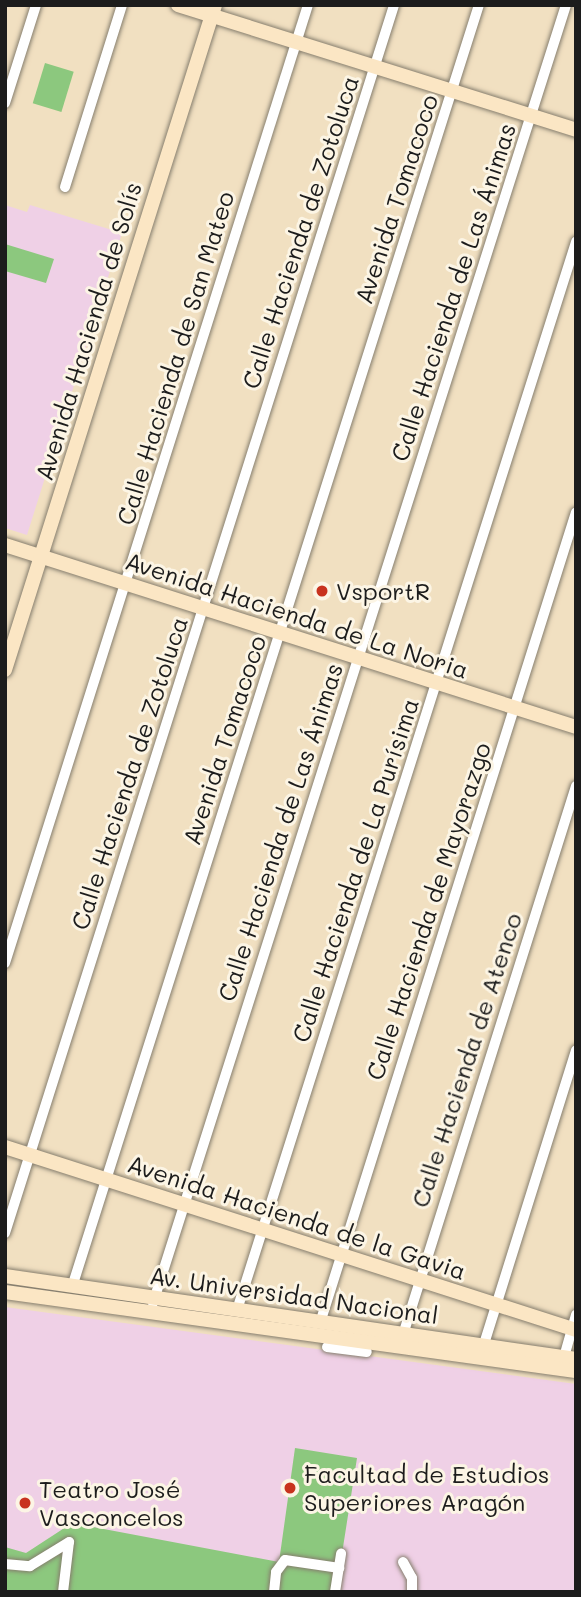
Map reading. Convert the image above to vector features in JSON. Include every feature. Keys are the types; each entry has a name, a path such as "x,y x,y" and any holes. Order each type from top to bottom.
{"street":[{"path":"5,103 36,5"},
{"path":"65,187 122,5"},
{"path":"178,5 213,10 296,43 576,131"},
{"name":"Calle Hacienda de San Mateo","path":"5,963 307,5"},
{"name":"Calle Hacienda de Zotoluca","path":"5,1233 394,5"},
{"name":"Avenida Tomacoco","path":"72,1287 479,5"},
{"name":"Calle Hacienda de Las Ánimas","path":"153,1305 566,5"},
{"name":"Avenida Hacienda de Solís","path":"5,670 213,10"},
{"name":"Calle Hacienda de La Purísima","path":"237,1310 576,242"},
{"name":"Calle Hacienda de Mayorazgo","path":"320,1323 576,512"},
{"name":"Avenida Hacienda de La Noria","path":"5,545 576,727"},
{"name":"Calle Hacienda de Atenco","path":"401,1341 418,1280 576,786"},
{"path":"484,1345 576,1050"},
{"name":"Avenida Hacienda de la Gavia","path":"5,1147 418,1280 574,1325"},
{"name":"Av. Universidad Nacional","path":"5,1276 153,1305 401,1341 576,1371"},
{"name":"Av. Universidad Nacional","path":"5,1292 237,1310 320,1323 401,1341 484,1345 570,1358"},
{"path":"570,1358 574,1325"},
{"path":"327,1347 366,1352"},
{"path":"5,1564 30,1566 69,1542 63,1592"},
{"path":"335,1592 341,1553"},
{"path":"274,1592 276,1572 285,1560 339,1568"},
{"path":"403,1562 412,1578 412,1592"}],"shaded area":[{"path":"5,205 27,212 30,205 122,233 27,535 5,528"},
{"name":"Facultad de Estudios Superiores Aragón","path":"5,1307 576,1384 576,1592 5,1592"}],"green space":[{"path":"45,63 74,72 61,112 33,103"},
{"path":"5,244 54,259 46,283 5,271"},
{"path":"295,1448 357,1458 336,1592 5,1592 5,1547 26,1553 72,1523 279,1562"}],"place":[{"name":"VsportR","path":"322,591"},
{"name":"Facultad de Estudios Superiores Aragón","path":"290,1488"},
{"name":"Teatro José Vasconcelos","path":"25,1503"}]}
